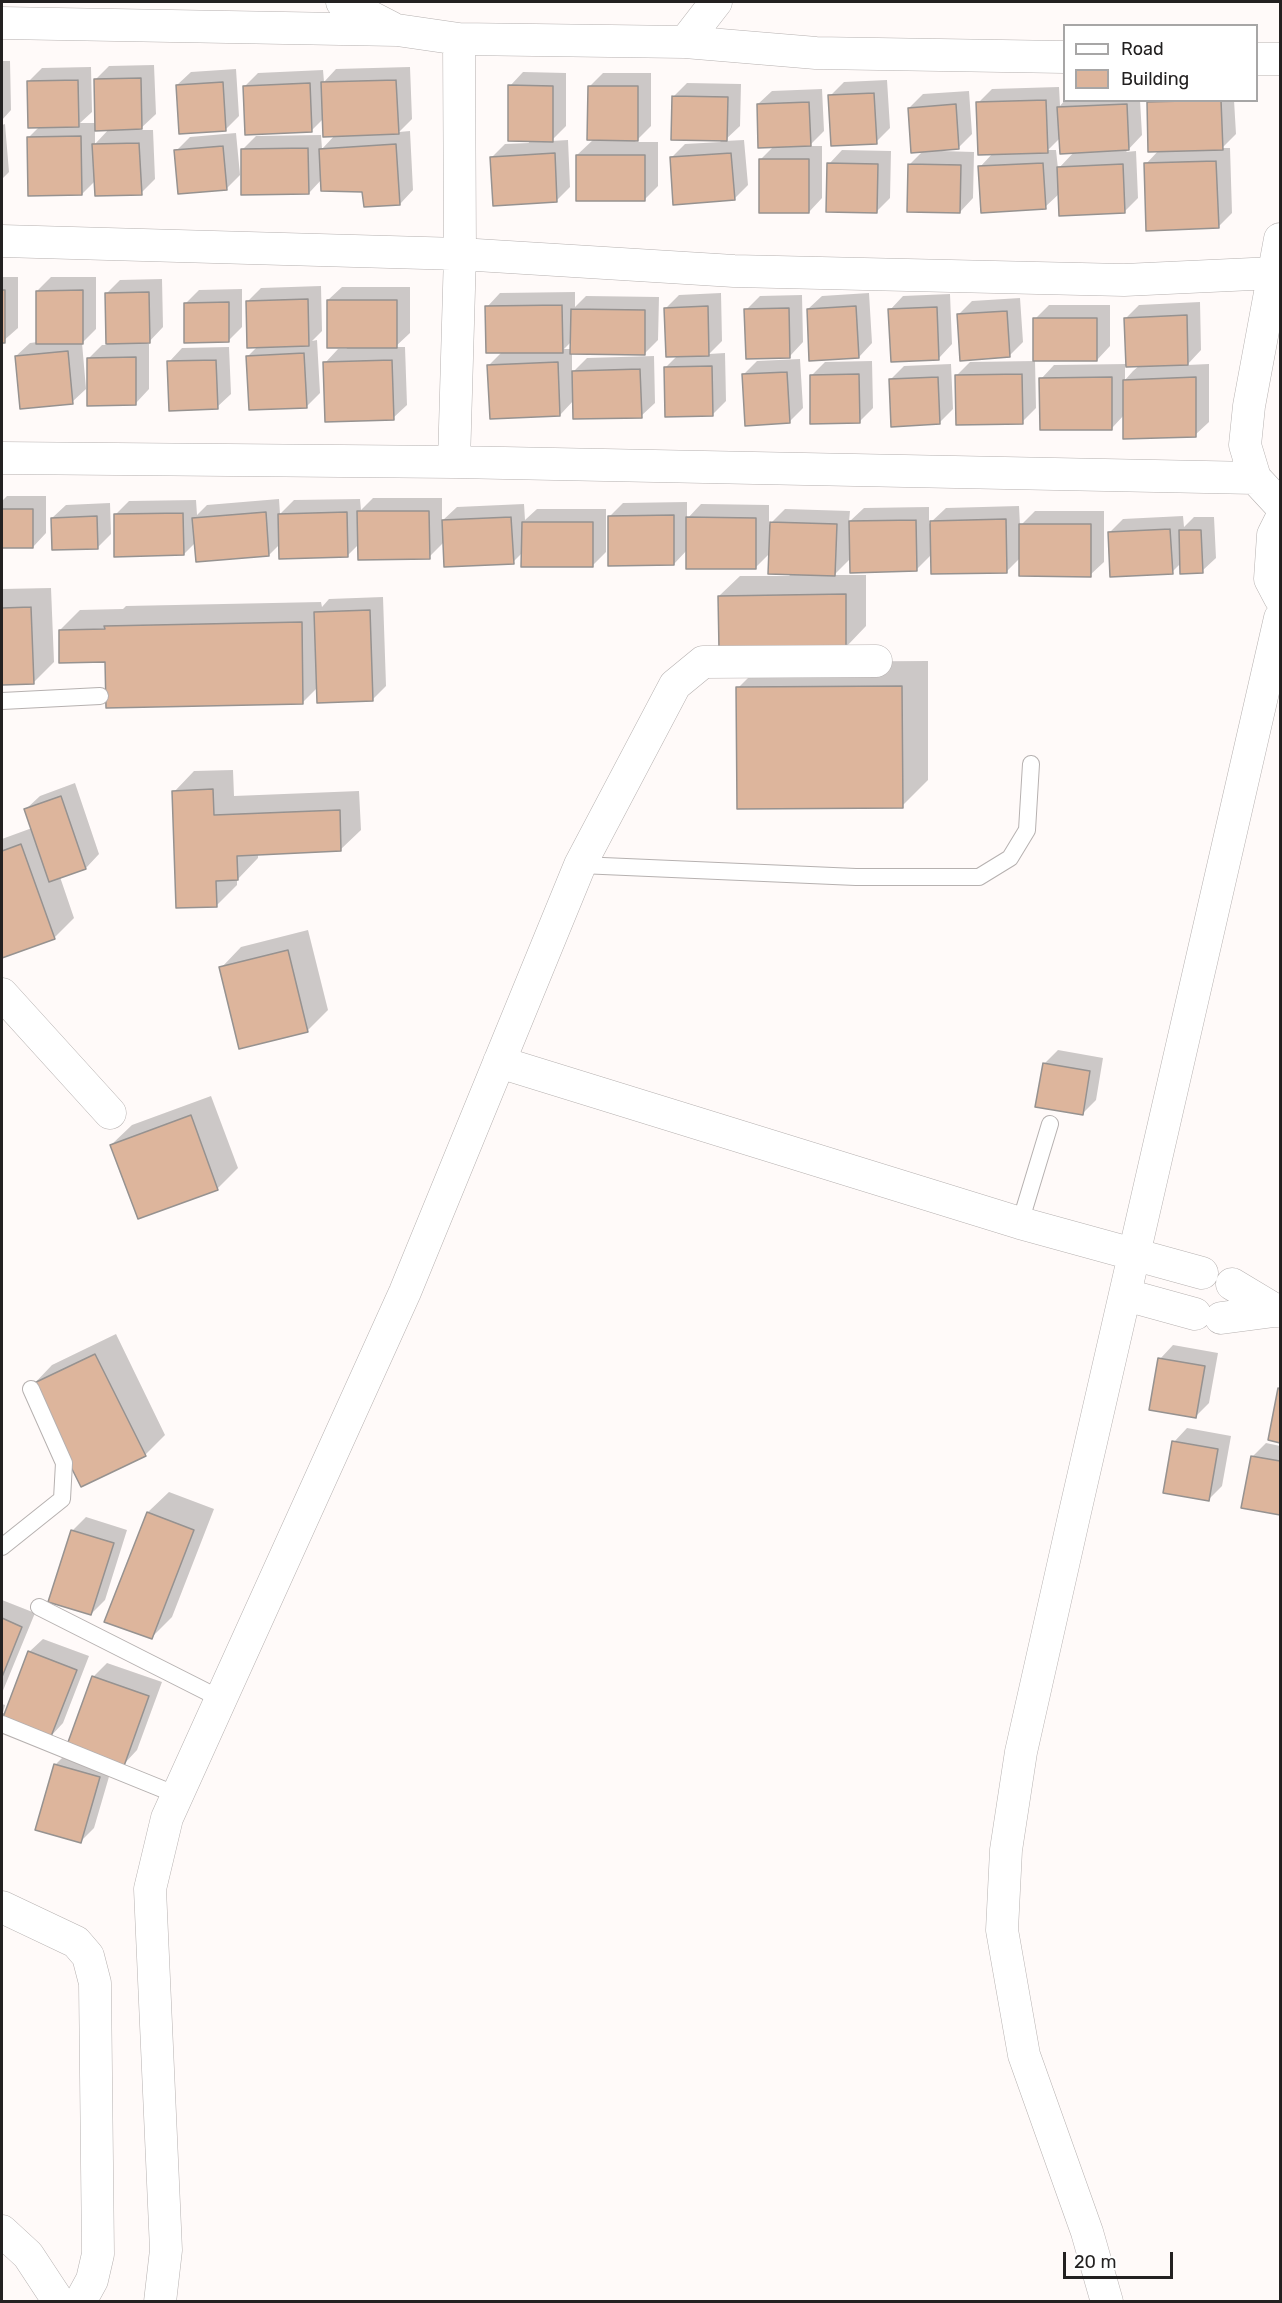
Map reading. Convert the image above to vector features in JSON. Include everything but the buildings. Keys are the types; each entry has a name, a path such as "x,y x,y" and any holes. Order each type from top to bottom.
{"street":[{"path":"342,2 396,30"},
{"path":"685,42 717,2"},
{"path":"2,23 396,30 459,39 685,42 816,54 1063,57"},
{"path":"454,462 460,254 459,39"},
{"path":"1258,59 1281,59"},
{"path":"1281,239 1245,445 1255,478 1281,505"},
{"path":"2,241 460,254 777,272 1124,280 1274,273"},
{"path":"2,458 454,462 1255,478"},
{"path":"1281,521 1273,536 1270,579 1281,598"},
{"path":"1107,2301 1087,2232 1024,2055 1002,1930 1006,1850 1021,1752 1281,618"},
{"path":"160,2301 166,2250 150,1889 167,1818 219,1698 405,1292 580,865 675,685 703,662 876,662"},
{"path":"2,994 110,1113"},
{"path":"499,1062 1020,1223 1202,1273"},
{"path":"1232,1284 1279,1310"},
{"path":"1126,1295 1208,1316 1279,1310"},
{"path":"2,1907 76,1942 88,1956 95,1983 98,2254 92,2280 80,2301"},
{"path":"2,2231 28,2255 59,2301"}],"lane":[{"path":"2,701 100,696"},
{"path":"580,865 856,877 979,877 1010,858 1027,830 1031,764"},
{"path":"1020,1223 1050,1124"},
{"path":"2,1547 62,1499 64,1463 31,1389"},
{"path":"39,1607 219,1698"},
{"path":"2,1724 177,1795"}]}
